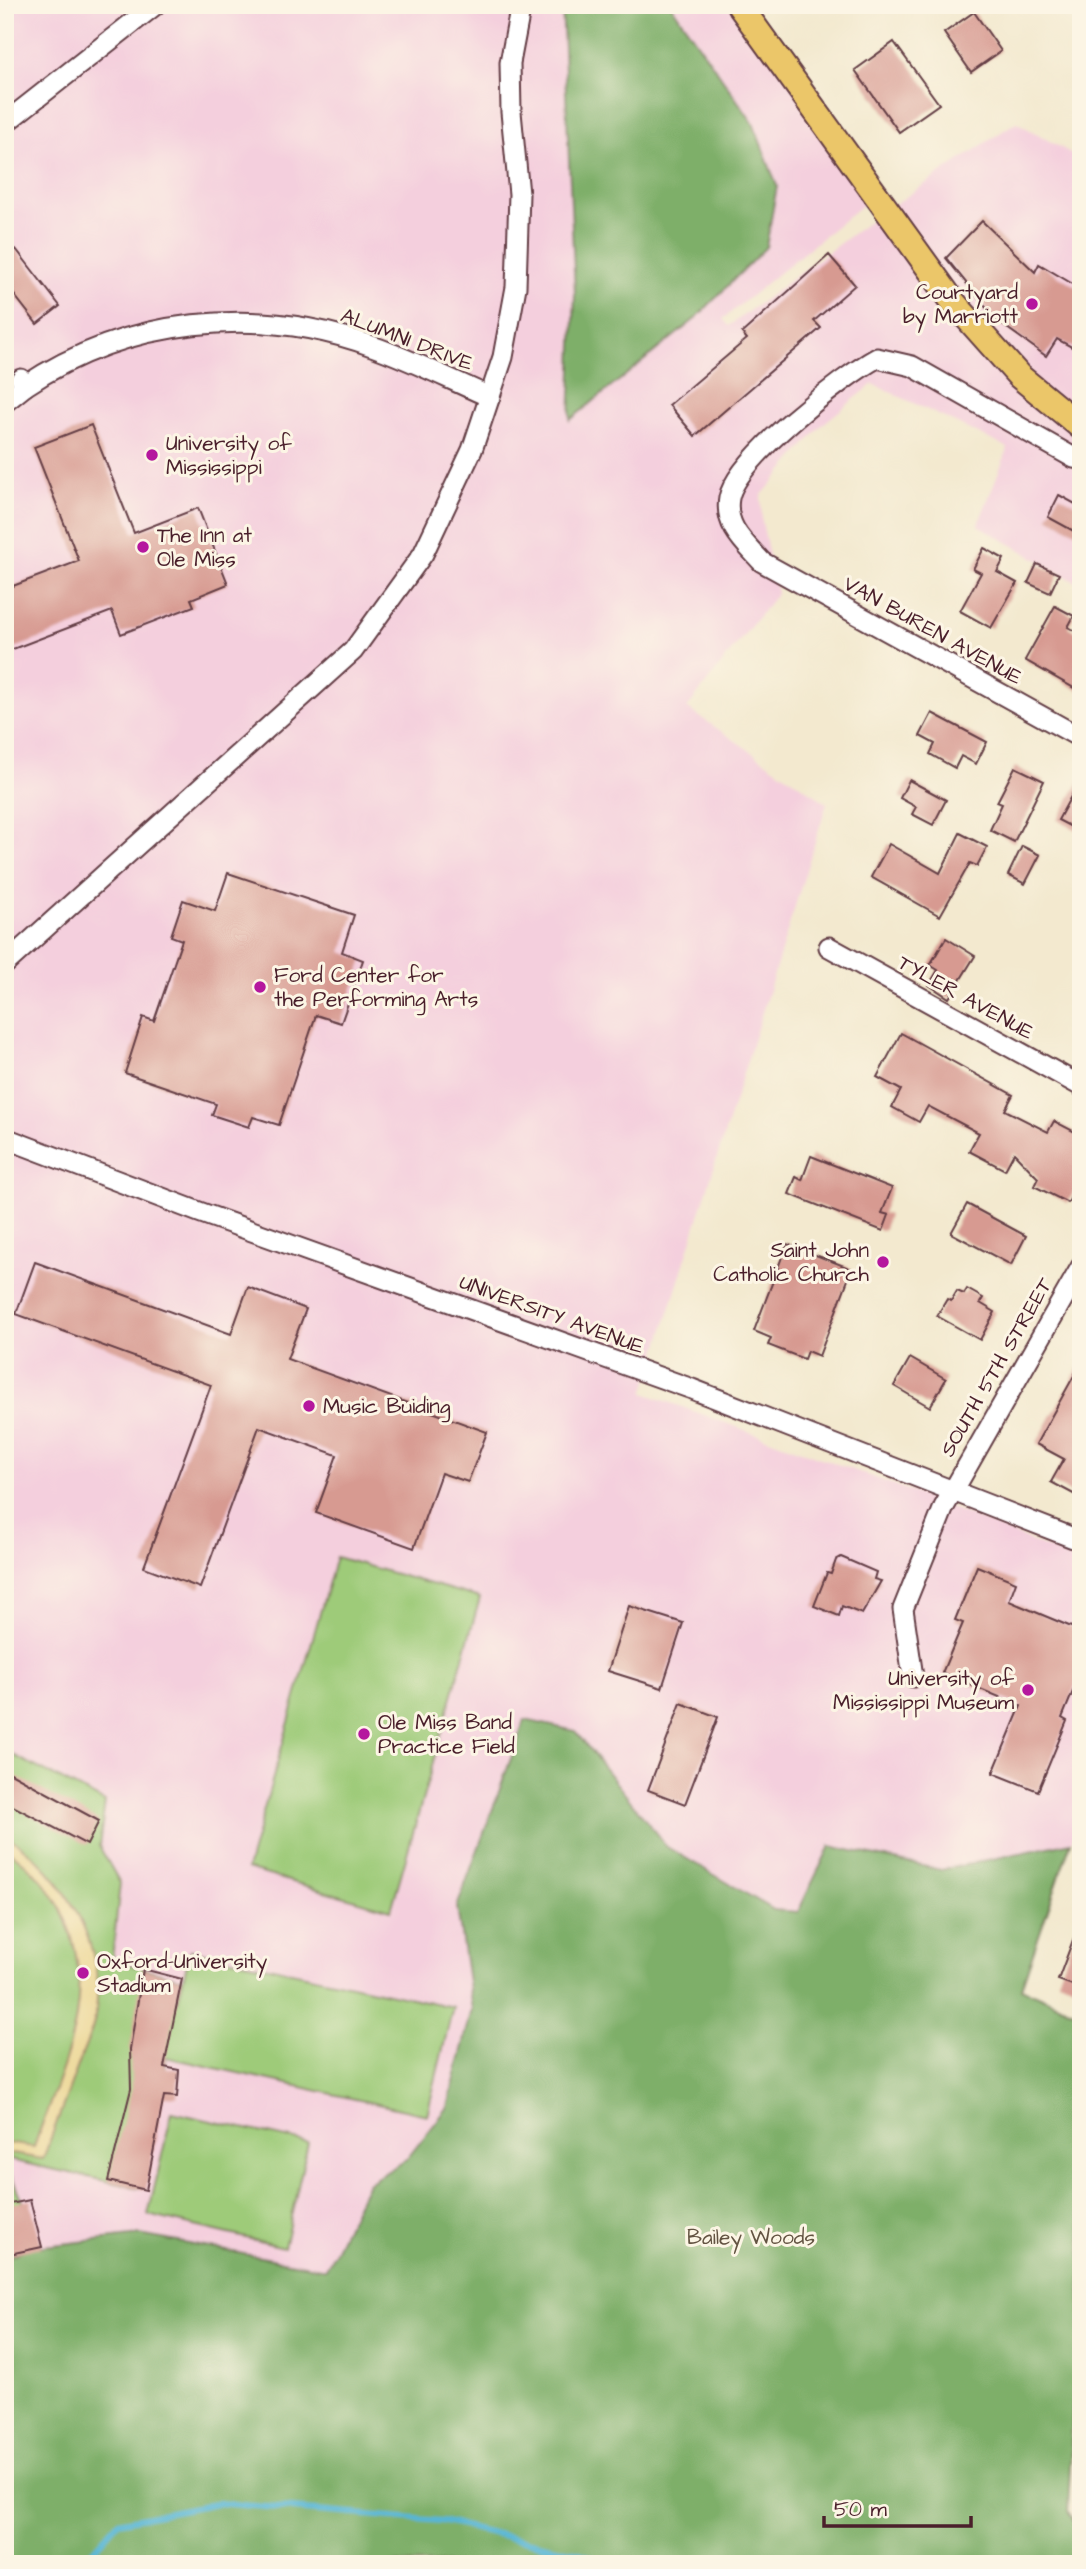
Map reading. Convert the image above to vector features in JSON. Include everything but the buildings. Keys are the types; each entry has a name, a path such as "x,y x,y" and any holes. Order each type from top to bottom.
{"main road":[{"path":"738,5 954,303 1019,376 1081,427"}],"street":[{"path":"6,127 155,5"},
{"path":"5,964 354,651 423,554 460,479 490,397 503,357 516,287 519,194 511,112 510,62 519,11"},
{"name":"ALUMNI DRIVE","path":"5,402 23,383 52,368 126,339 185,324 245,322 313,328 373,346 490,397"},
{"name":"VAN BUREN AVENUE","path":"1081,459 1074,458 912,366 877,358 849,374 746,465 729,498 733,531 762,562 1081,738"},
{"name":"TYLER AVENUE","path":"829,947 1081,1086"},
{"name":"UNIVERSITY AVENUE","path":"7,1142 692,1390 1081,1541"},
{"name":"SOUTH 5TH STREET","path":"913,1677 903,1609 951,1489 1081,1267"}],"shaded area":[{"path":"5,5 749,5 868,200 723,319 729,326 859,229 1016,122 1081,159 1081,585 978,525 1008,448 873,384 823,424 761,496 762,522 777,593 687,708 827,803 644,1393 916,1493 1081,1562 1081,1821 1071,1842 941,1870 830,1846 798,1912 774,1910 667,1847 575,1732 457,1907 472,2009 448,2107 406,2160 368,2183 326,2269 140,2235 27,2248 5,2259"}],"green space":[{"path":"562,5 671,5 753,123 777,186 766,247 694,320 570,420 575,294"},
{"name":"Ole Miss Band Practice Field","path":"336,1557 480,1598 391,1910 247,1869"},
{"name":"Bailey Woods","path":"525,1720 575,1731 667,1847 774,1910 798,1912 830,1846 941,1870 1071,1842 1021,1988 1081,2014 1081,2363 1074,2381 1068,2511 1081,2536 1081,2564 5,2564 5,2259 27,2248 140,2235 326,2269 368,2183 406,2160 448,2107 472,2009 457,1907"},
{"name":"Oxford-University Stadium","path":"5,1751 105,1802 99,1846 120,1883 112,1960 182,1979 178,2002 190,1950 453,2007 427,2115 166,2057 139,2188 5,2159"},
{"path":"172,2112 308,2143 284,2247 148,2215"},
{"path":"5,2162 42,2247 5,2255"}],"sand":[{"path":"5,1835 27,1851 64,1891 89,1941 95,1968 97,1995 93,2027 43,2159 5,2153 5,2143 34,2147 72,2036 79,1979 75,1951 61,1910 41,1880 5,1848"}],"waterway":[{"path":"81,2564 118,2522 217,2503 441,2521 582,2554 611,2564"}],"place":[{"name":"Courtyard by Marriott","path":"1032,304"},
{"name":"University of Mississippi","path":"152,455"},
{"name":"The Inn at Ole Miss","path":"143,547"},
{"name":"Ford Center for the Performing Arts","path":"260,987"},
{"name":"Saint John Catholic Church","path":"883,1262"},
{"name":"Music Buiding","path":"309,1406"},
{"name":"University of Mississippi Museum","path":"1028,1690"},
{"name":"Ole Miss Band Practice Field","path":"364,1734"},
{"name":"Oxford-University Stadium","path":"83,1973"}]}
